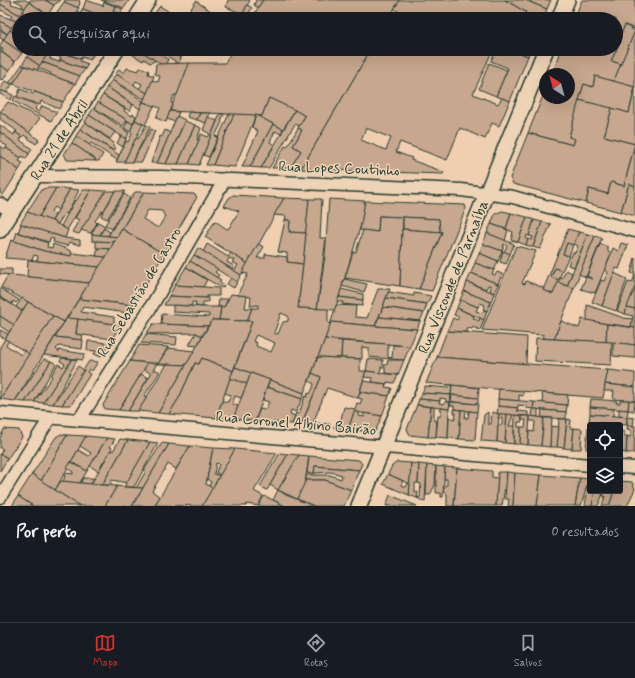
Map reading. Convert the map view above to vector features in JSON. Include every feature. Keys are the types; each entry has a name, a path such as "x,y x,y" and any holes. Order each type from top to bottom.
{"street":[{"path":"140,12 148,0"},
{"path":"562,12 567,0"},
{"name":"Rua 21 de Abril","path":"0,230 6,208 36,176 113,56"},
{"name":"Rua Visconde de Parnaíba","path":"360,506 543,56"},
{"name":"Rua Lopes Coutinho","path":"36,176 225,179 488,192 513,197 635,231"},
{"name":"Rua Sebastião de Castro","path":"79,420 154,302 225,179"},
{"name":"Rua Coronel Albino Bairão","path":"0,413 587,465"},
{"path":"0,497 50,418"},
{"path":"623,467 635,468"}],"building":[{"path":"0,0 10,0 12,1 11,4 25,8 22,12 15,12 0,4"},
{"path":"14,0 26,0 29,2 25,8 22,7 23,5"},
{"path":"30,0 45,0 54,5 50,12 44,12 29,2"},
{"path":"45,0 61,0 54,5"},
{"path":"65,0 79,0 80,3 78,8 64,2"},
{"path":"86,0 103,6 104,2 115,6 113,12 91,12 83,9"},
{"path":"101,0 127,0 129,1 124,8"},
{"path":"228,0 250,0 244,12 238,12 226,7"},
{"path":"256,0 263,0 258,8 254,5"},
{"path":"263,0 400,0 392,12 255,12"},
{"path":"400,0 505,0 526,12 400,12 394,9"},
{"path":"505,0 525,0 547,9 546,12 526,12"},
{"path":"531,0 551,0 547,9 530,2"},
{"path":"582,0 635,0 635,29 625,25 623,29 623,12 577,12"},
{"path":"196,1 212,12 189,12"},
{"path":"29,2 44,12 22,12"},
{"path":"64,2 79,8 76,12 57,12"},
{"path":"0,4 15,12 12,12 12,16 1,10 0,12"},
{"path":"247,5 252,8 250,12 244,12"},
{"path":"115,6 123,9 121,12 113,11"},
{"path":"160,6 169,12 156,12"},
{"path":"83,9 90,12 81,12"},
{"path":"0,15 12,20 12,28 0,21"},
{"path":"0,21 12,28 7,34 0,28"},
{"path":"625,25 635,31 621,64 611,61 613,56 623,56 623,29"},
{"path":"0,30 7,34 4,40 0,38"},
{"path":"10,30 12,32 12,46 3,40"},
{"path":"635,31 635,87 613,82"},
{"path":"3,40 12,46 12,56 20,56 15,62 2,52 2,48 0,51 0,45"},
{"path":"0,51 15,62 9,71 0,65"},
{"path":"28,56 46,56 40,66"},
{"path":"46,56 51,56 50,59 59,62 60,60 85,69 80,76 42,62"},
{"path":"57,56 72,56 81,59 80,61 88,64 85,69 60,60 61,58"},
{"path":"73,56 92,56 90,60 82,57 81,59"},
{"path":"135,56 149,56 156,60 150,63 144,59 143,61"},
{"path":"149,56 163,56 168,59 166,64 161,64"},
{"path":"168,56 178,56 181,58 179,63 175,63 175,61"},
{"path":"229,56 367,56 301,169 290,168 301,151 293,146 302,130 298,128 305,116 269,98 262,116 170,111 189,63 225,63"},
{"path":"367,56 490,56 473,94 498,104 502,98 510,101 499,126 492,123 485,139 460,128 447,160 400,142 396,152 412,158 411,160 444,172 443,174 301,169","holes":["366,128 391,138 386,150 361,140"]},
{"path":"493,56 528,56 510,101 496,96 508,68 491,61"},
{"path":"559,56 613,56 611,61 621,64 613,82 595,76 593,87 584,84 569,137 575,139 573,145 528,133 540,104 575,104 575,68 554,68"},
{"path":"27,57 40,66 37,70 22,65"},
{"path":"42,62 80,76 75,84 50,75 51,73 38,68"},
{"path":"189,63 177,95 174,95 171,103 173,104 166,122 156,118 160,108 143,102 152,80 158,82 160,76 155,74 156,64"},
{"path":"489,63 507,70 496,96 479,89"},
{"path":"0,65 9,71 3,80 0,79"},
{"path":"22,65 25,66 13,84 9,83"},
{"path":"25,66 75,84 63,102 13,84"},
{"path":"127,68 138,71 140,68 143,68 149,71 148,74 154,76 147,93 139,89 142,84 136,81 134,85 116,74 119,69 124,73"},
{"path":"116,74 147,93 144,99 112,80"},
{"path":"595,76 635,87 629,113 579,100 584,84 593,87"},
{"path":"112,80 143,101 140,109 107,87"},
{"path":"5,81 12,84 7,93 0,90"},
{"path":"107,87 133,105 130,111 103,95"},
{"path":"635,88 635,144 604,136 612,108 629,113"},
{"path":"20,89 33,94 35,92 63,102 59,109 41,101 40,105 17,97"},
{"path":"0,90 13,95 11,100 0,94"},
{"path":"103,95 125,109 124,111 132,116 133,114 136,116 133,124 98,102"},
{"path":"15,96 37,105 35,109 39,112 42,106 57,112 51,121 13,101"},
{"path":"269,98 295,110 283,129 257,116 262,116"},
{"path":"579,100 612,108 604,136 635,144 624,186 611,182 608,194 589,189 586,203 513,184 510,178 528,133 573,145 575,139 569,137"},
{"path":"8,102 40,118 29,133 0,112"},
{"path":"98,102 127,120 123,126 94,108"},
{"path":"143,102 154,106 145,125 135,120"},
{"path":"94,108 129,133 126,139 89,115"},
{"path":"295,110 305,116 299,126 295,124 269,168 261,168"},
{"path":"0,111 39,140 36,144 24,135 22,137 15,132 17,131 0,119"},
{"path":"170,111 179,112 175,122 167,119"},
{"path":"189,112 200,113 197,120 187,117"},
{"path":"200,113 210,113 206,123 197,120"},
{"path":"220,114 224,114 215,136 218,137 209,157 203,155"},
{"path":"229,114 234,114 213,165 206,165"},
{"path":"234,114 256,115 235,167 213,165"},
{"path":"89,115 115,132 110,139 85,122"},
{"path":"256,115 273,124 250,167 242,167 258,131 252,127"},
{"path":"177,116 185,120 166,164 157,163"},
{"path":"208,117 217,121 199,165 189,164 201,134 208,137 210,134 203,130"},
{"path":"135,120 143,124 124,162 116,162 126,141 128,142 131,136 132,132 130,131"},
{"path":"128,121 133,124 130,132 124,128"},
{"path":"185,121 195,125 178,164 166,164"},
{"path":"85,122 114,143 113,146 116,148 114,151 80,129"},
{"path":"273,124 283,129 281,134 275,131 270,142 274,145 261,168 250,167"},
{"path":"0,125 14,135 15,132 22,137 20,140 32,149 29,154 0,132"},
{"path":"146,125 150,127 132,162 124,162 136,138 138,139"},
{"path":"195,125 201,128 197,140 199,140 189,164 178,164"},
{"path":"298,128 302,130 293,146 301,151 290,168 272,168 285,146 287,147"},
{"path":"80,129 119,155 117,160 91,143 89,145 76,136"},
{"path":"151,129 155,131 142,162 132,162"},
{"path":"165,130 170,133 157,163 151,163 160,136 162,137"},
{"path":"0,132 29,154 26,159 22,156 21,158 6,148 7,146 0,141"},
{"path":"76,136 103,154 99,161 95,161 95,159 72,143"},
{"path":"121,136 126,139 123,147 117,143"},
{"path":"72,143 95,159 95,161 67,160 64,154"},
{"path":"635,144 635,186 629,184 621,212 586,203 589,189 608,194 611,182 624,186"},
{"path":"0,146 5,149 6,148 21,158 19,161 23,163 19,170 0,156"},
{"path":"0,156 19,170 3,195 0,193"},
{"path":"629,184 635,186 635,216 621,212"},
{"path":"46,188 56,188 39,217 27,212 41,190"},
{"path":"56,188 70,189 58,210 54,207 51,211 55,215 52,221 39,217"},
{"path":"70,189 79,190 67,214 65,213 58,224 52,221"},
{"path":"83,190 91,190 67,230 61,226 75,200 76,201"},
{"path":"91,190 106,191 79,234 72,232 79,220 75,218"},
{"path":"106,191 115,191 103,212 102,211 95,221 97,223 91,233 81,230"},
{"path":"115,191 125,191 107,219 101,216"},
{"path":"135,192 144,192 117,237 108,236"},
{"path":"144,192 194,194 197,197 164,254 122,229","holes":["148,210 162,211 165,217 158,228 143,219"]},
{"path":"124,194 130,198 112,229 105,225"},
{"path":"233,195 284,198 248,264 205,237 215,221 227,229 229,228 239,211 224,206"},
{"path":"284,198 309,199 306,233 289,232 290,220 285,220 286,216 274,215"},
{"path":"309,199 322,199 320,238 326,238 317,309 298,308"},
{"path":"329,199 365,201 363,218 335,310 317,309 325,256"},
{"path":"365,201 465,205 466,208 432,291 419,289 442,232 440,232 439,219 379,216 378,232 360,230"},
{"path":"502,211 511,213 506,229 491,224 495,214"},
{"path":"27,212 52,221 68,230 65,238 20,224"},
{"path":"511,213 527,217 518,242 511,240 513,232 506,229"},
{"path":"379,216 403,217 400,286 345,278 353,252 356,252 363,230 378,232"},
{"path":"403,217 439,219 440,232 403,229"},
{"path":"527,217 534,220 529,236 527,235 526,239 528,239 526,245 518,242"},
{"path":"285,220 290,220 289,232 306,233 303,264 287,262 287,253 278,252"},
{"path":"534,220 542,222 533,247 526,245 528,239 532,240 533,237 529,236"},
{"path":"98,222 105,226 100,235 91,234"},
{"path":"542,222 551,224 540,249 533,247"},
{"path":"21,224 65,238 80,240 80,245 69,242 68,246 53,242 54,239 50,238 49,242 18,233"},
{"path":"491,224 508,230 505,241 487,233"},
{"path":"104,228 110,232 108,236 100,235"},
{"path":"122,229 164,254 133,305 79,299"},
{"path":"402,229 442,232 419,289 400,286"},
{"path":"568,229 579,232 573,245 567,243 563,254 569,256 562,271 555,268 551,277 559,280 553,294 543,290"},
{"path":"17,232 48,243 47,247 52,248 53,244 67,249 72,252 71,256 44,251 14,241"},
{"path":"579,232 588,234 574,267 568,265 573,252 575,253 578,246 574,244"},
{"path":"487,233 514,244 510,254 504,252 507,246 504,244 502,251 483,244"},
{"path":"92,234 117,237 114,242 92,241"},
{"path":"588,234 595,236 574,288 567,286"},
{"path":"595,236 602,238 586,277 579,274"},
{"path":"11,240 44,251 71,256 72,253 106,257 99,267 37,261 38,256 34,255 32,260 5,258"},
{"path":"96,241 114,242 110,249 96,248"},
{"path":"567,243 573,245 569,256 563,254"},
{"path":"621,243 628,245 619,269 616,268 602,306 592,302 601,280 604,281 608,272 604,270 613,248 618,251"},
{"path":"207,244 228,257 231,253 248,264 241,275 234,271 238,265 232,262 234,260 229,258 227,262 234,266 232,269 203,252"},
{"path":"258,244 264,247 257,258 265,258 265,254 287,257 287,262 303,264 298,308 328,309 328,323 331,324 304,393 235,367 252,321 247,321 252,308 258,308 258,305 250,306 251,297 237,295 248,274 242,273","holes":["281,313 288,316 288,321 283,322 278,334 274,333","256,335 275,343 271,352 256,346 257,343 253,341"]},
{"path":"483,244 502,251 498,261 479,253"},
{"path":"600,244 608,247 608,252 611,254 595,293 581,289 586,277 593,279 587,276"},
{"path":"516,246 536,251 522,283 525,284 526,281 544,288 543,290 553,294 558,282 574,288 554,339 543,338 544,335 482,330"},
{"path":"98,248 110,249 106,257 96,256"},
{"path":"198,248 241,275 237,282 194,255"},
{"path":"503,251 510,254 506,264 500,262"},
{"path":"479,253 498,261 494,270 475,263"},
{"path":"194,255 218,269 215,272 219,275 217,278 190,261"},
{"path":"635,258 635,275 631,273"},
{"path":"28,260 99,267 89,283 27,277"},
{"path":"190,261 221,280 219,282 224,286 222,288 186,267"},
{"path":"475,263 494,270 492,274 495,275 497,272 502,274 498,284 471,273"},
{"path":"186,267 207,280 203,287 175,285"},
{"path":"555,268 562,271 559,280 551,277"},
{"path":"0,269 12,269 12,275 0,274"},
{"path":"566,270 572,273 567,286 558,282 560,278 562,279"},
{"path":"471,273 498,284 494,293 490,291 491,286 488,285 486,289 467,282"},
{"path":"614,273 627,279 616,311 602,306"},
{"path":"8,275 89,283 64,322 1,287"},
{"path":"635,275 635,287 625,314 617,311 628,282 632,283"},
{"path":"231,278 237,282 234,288 227,284"},
{"path":"344,279 367,284 364,292 342,286"},
{"path":"467,282 494,293 491,302 464,291"},
{"path":"175,285 219,288 219,296 207,296 207,298 169,296"},
{"path":"635,287 635,309 627,307"},
{"path":"0,288 19,300 16,303 13,301 12,304 0,297"},
{"path":"341,289 363,294 363,300 339,297"},
{"path":"378,289 390,289 375,326 331,322 336,305 356,306 355,317 367,318"},
{"path":"464,291 491,302 487,311 483,309 485,305 480,303 478,307 460,300"},
{"path":"388,292 414,296 414,293 431,296 427,304 386,298"},
{"path":"231,294 247,296 245,308 252,308 247,321 219,320 221,307 224,307"},
{"path":"169,296 208,298 208,302 203,302 203,307 195,306 196,302 192,302 192,306 164,305"},
{"path":"0,297 22,311 14,325 0,316"},
{"path":"339,297 363,300 362,306 342,304 343,302 337,302"},
{"path":"22,298 28,302 22,311 16,307"},
{"path":"386,298 427,304 424,313 383,307"},
{"path":"79,299 133,305 128,313 83,307 81,312 114,317 114,324 67,318"},
{"path":"219,299 228,299 224,307 218,307"},
{"path":"460,300 478,307 476,311 482,313 484,310 487,311 484,320 457,308"},
{"path":"28,302 53,316 29,354 5,339"},
{"path":"173,305 221,307 219,320 212,320 208,326 161,324 162,314 209,317 209,314 173,312"},
{"path":"587,305 624,318 633,319 631,327 587,321"},
{"path":"383,307 424,313 420,321 379,317"},
{"path":"627,307 635,309 635,328 631,327 633,316 625,314"},
{"path":"457,308 474,316 473,318 479,321 480,318 484,320 480,330 473,327 472,329 468,328 467,332 447,331 453,318 457,320 459,317 454,315"},
{"path":"0,316 14,325 9,332 0,326"},
{"path":"53,316 64,322 15,401 0,399"},
{"path":"379,317 420,321 417,329 375,326"},
{"path":"67,318 78,319 76,334 83,335 82,340 55,337"},
{"path":"78,319 121,324 112,339 76,334"},
{"path":"582,319 607,324 606,342 554,339 561,321 579,328"},
{"path":"212,320 252,321 233,371 202,358 199,364 195,363 179,398 169,414 158,413"},
{"path":"331,322 417,329 410,346 325,339"},
{"path":"153,324 208,326 202,336 196,333 146,334"},
{"path":"607,324 635,328 635,345 606,342"},
{"path":"0,330 8,334 5,339 0,336"},
{"path":"447,331 527,337 526,364 437,357"},
{"path":"196,333 202,336 197,346 189,345"},
{"path":"146,334 177,337 176,345 141,343"},
{"path":"55,337 83,340 82,349 59,346 56,349 59,352 59,350 84,354 83,360 44,355"},
{"path":"536,338 612,342 611,365 535,361"},
{"path":"5,339 9,341 6,345 21,355 24,350 29,354 0,399 0,347"},
{"path":"325,339 342,341 341,358 318,357"},
{"path":"88,341 109,344 101,357 94,354 96,351 87,350"},
{"path":"342,341 388,344 388,357 392,358 393,345 410,346 404,360 369,357 369,348 362,347 362,359 341,358"},
{"path":"613,342 635,345 635,358 613,356"},
{"path":"139,345 168,347 158,364 130,361"},
{"path":"168,348 194,351 186,365 158,364"},
{"path":"318,357 360,359 360,371 366,371 358,398 327,388 313,423 330,424 329,428 301,425 321,377 312,373"},
{"path":"437,357 608,370 603,398 426,383"},
{"path":"62,358 72,359 43,403 34,402 52,377 51,376 58,364 63,367 65,364 60,361"},
{"path":"202,358 233,371 216,418 169,414 179,398 195,363 199,364"},
{"path":"44,359 51,361 25,402 15,401"},
{"path":"72,359 77,360 53,404 43,403"},
{"path":"368,359 383,360 383,365 387,365 388,360 404,360 398,375 385,373 385,367 381,367 380,373 366,371"},
{"path":"51,361 56,364 34,402 25,402"},
{"path":"89,361 98,362 92,371 89,369 87,372 90,374 71,405 62,405"},
{"path":"130,361 148,363 119,410 105,409 103,405"},
{"path":"148,363 157,363 151,374 144,369"},
{"path":"167,364 186,365 158,413 138,411"},
{"path":"78,366 84,370 62,405 53,404"},
{"path":"235,367 251,373 247,384 230,378"},
{"path":"154,369 160,372 144,396 147,397 138,411 128,411"},
{"path":"608,370 635,373 635,387 605,384"},
{"path":"366,371 398,375 394,383 387,382 387,384 372,382 373,378 364,377"},
{"path":"251,373 270,380 255,421 233,419"},
{"path":"312,373 321,377 301,425 292,424 296,413 299,414 305,396 307,397 308,393 310,394 313,388 314,384 309,381"},
{"path":"141,374 148,378 128,411 119,410"},
{"path":"230,378 247,384 241,398 235,396 232,404 238,406 233,419 216,418 222,401 228,402 231,395 225,393"},
{"path":"270,380 304,393 302,399 267,387"},
{"path":"363,381 386,384 385,387 392,388 389,396 360,392"},
{"path":"605,384 635,387 635,401 613,399 614,391 604,391"},
{"path":"448,385 452,385 451,395 422,393 425,386 448,388"},
{"path":"452,385 479,388 478,398 451,395"},
{"path":"267,387 302,399 296,412 291,410 290,414 295,416 292,424 255,421 260,409 265,410 269,402 263,400"},
{"path":"499,389 523,391 523,396 519,395 519,401 498,399"},
{"path":"360,392 389,396 382,416 354,412 357,403 360,404 362,399 358,398"},
{"path":"422,393 451,395 450,402 446,402 446,399 440,398 440,401 419,399"},
{"path":"542,393 568,395 567,405 543,403"},
{"path":"452,395 478,398 478,404 451,401"},
{"path":"419,399 440,401 439,403 444,404 445,402 450,402 449,409 417,405"},
{"path":"498,399 534,402 533,409 526,408 527,406 518,405 518,408 498,406"},
{"path":"591,399 617,401 616,403 620,403 620,400 629,400 628,410 590,407"},
{"path":"629,400 635,401 634,411 628,410"},
{"path":"450,402 478,404 477,412 454,409 454,406 450,405"},
{"path":"534,402 567,405 566,412 533,409"},
{"path":"417,405 431,407 428,437 410,435 407,429"},
{"path":"498,406 518,408 517,411 528,412 528,416 497,414"},
{"path":"344,407 355,409 348,430 334,428 334,426 338,427 340,423"},
{"path":"431,407 434,407 434,421 437,421 436,437 428,437"},
{"path":"590,407 614,409 613,416 590,414"},
{"path":"441,408 449,409 448,438 436,437 438,416 441,416"},
{"path":"454,409 461,410 459,439 448,438 449,417 455,419 456,413 454,413"},
{"path":"533,409 538,409 538,417 532,417"},
{"path":"619,409 628,410 627,417 619,416"},
{"path":"461,410 466,410 465,418 468,418 469,411 477,412 475,440 459,439"},
{"path":"542,410 566,412 566,419 541,417"},
{"path":"354,412 359,412 359,416 364,417 364,413 382,416 375,432 348,430"},
{"path":"488,412 488,424 491,424 492,412 499,414 497,442 481,441 484,415"},
{"path":"499,414 507,414 505,443 497,442 498,425 502,425 502,418 498,418"},
{"path":"507,414 513,415 509,426 514,426 514,444 505,443"},
{"path":"590,414 627,417 627,425 623,425 623,422 589,422"},
{"path":"515,415 522,416 522,422 518,422 518,427 521,427 520,444 514,444"},
{"path":"522,416 530,416 528,445 520,444 521,427 525,427 526,420 522,420"},
{"path":"530,416 544,418 541,446 528,445 529,431 534,432 535,421 530,421"},
{"path":"627,417 634,418 633,426 627,425"},
{"path":"544,418 552,418 550,447 541,446"},
{"path":"559,419 567,419 564,448 557,447"},
{"path":"567,419 571,420 570,428 574,428 572,449 564,448"},
{"path":"628,425 635,426 634,453 626,453 627,436 631,437 631,430 627,429"},
{"path":"551,426 559,427 557,447 550,447"},
{"path":"574,428 582,429 581,449 572,449"},
{"path":"4,429 19,430 22,437 8,458 0,454 3,449 0,448 0,438"},
{"path":"623,432 624,436 627,436 626,453 623,452"},
{"path":"61,434 67,435 41,481 32,474 56,437"},
{"path":"67,435 86,436 55,490 41,481"},
{"path":"86,436 107,438 87,471 71,462 78,450 89,456 91,453 80,446"},
{"path":"107,438 115,439 110,447 112,448 98,471 90,466"},
{"path":"120,439 128,440 102,485 91,484 111,450 113,451"},
{"path":"128,440 150,442 127,483 112,480 110,485 102,485"},
{"path":"150,442 158,443 134,487 124,487"},
{"path":"162,443 169,444 143,488 136,488 146,471 144,470"},
{"path":"169,444 190,446 176,469 168,464 152,491 160,497 154,506 132,506"},
{"path":"190,446 213,448 206,484 213,488 202,506 155,505"},
{"path":"213,448 235,449 221,475 216,473 219,464 216,463 214,474 220,476 213,488 209,486 211,482 207,479"},
{"path":"235,449 277,453 254,491 263,496 258,506 247,504 246,506 202,506"},
{"path":"280,453 288,454 267,490 260,486"},
{"path":"0,454 8,458 0,471"},
{"path":"288,454 299,455 278,490 270,485"},
{"path":"299,455 309,456 305,484 297,499 278,490"},
{"path":"309,456 359,460 362,464 359,470 315,466 314,474 307,473"},
{"path":"71,462 87,471 80,483 63,482 66,473 73,474 73,472 67,468"},
{"path":"397,462 411,463 410,484 388,474 392,466"},
{"path":"411,463 419,464 418,483 415,483 415,492 418,492 417,498 409,495"},
{"path":"419,464 427,465 425,502 417,498 420,497 421,484 418,483"},
{"path":"427,465 436,466 435,485 430,495 426,495"},
{"path":"315,466 359,470 351,490 325,480 306,480 306,475 330,475 341,479 342,475 331,472 314,473"},
{"path":"436,466 445,467 443,497 441,497 441,493 436,493"},
{"path":"445,467 457,468 454,506 447,506 447,494 443,491 444,487 447,485 447,479 444,479"},
{"path":"457,468 492,471 492,477 498,478 496,506 454,506"},
{"path":"498,472 507,472 502,506 496,506"},
{"path":"507,472 515,473 513,506 508,506 509,499 505,499"},
{"path":"515,473 541,475 537,506 513,506"},
{"path":"32,474 80,506 33,506 18,496"},
{"path":"388,474 403,481 401,485 406,487 408,483 410,484 409,495 383,484"},
{"path":"541,475 580,478 575,506 537,506"},
{"path":"83,478 94,478 91,484 80,483"},
{"path":"580,478 587,479 587,486 581,506 575,506"},
{"path":"306,480 325,480 351,490 344,506 314,506 297,499"},
{"path":"61,481 117,486 105,506 80,506 55,490"},
{"path":"623,481 632,482 635,489 627,506 609,505 613,494 623,494"},
{"path":"117,486 143,488 132,506 105,506"},
{"path":"278,490 286,495 314,506 285,506 273,500"},
{"path":"587,492 587,494 594,494 592,506 585,506"},
{"path":"594,494 603,494 598,506 592,506"},
{"path":"603,494 613,494 609,506 602,506 605,496 603,496"},
{"path":"390,495 417,506 386,506"},
{"path":"18,496 33,506 12,506"},
{"path":"264,496 273,500 285,506 258,506"}]}
